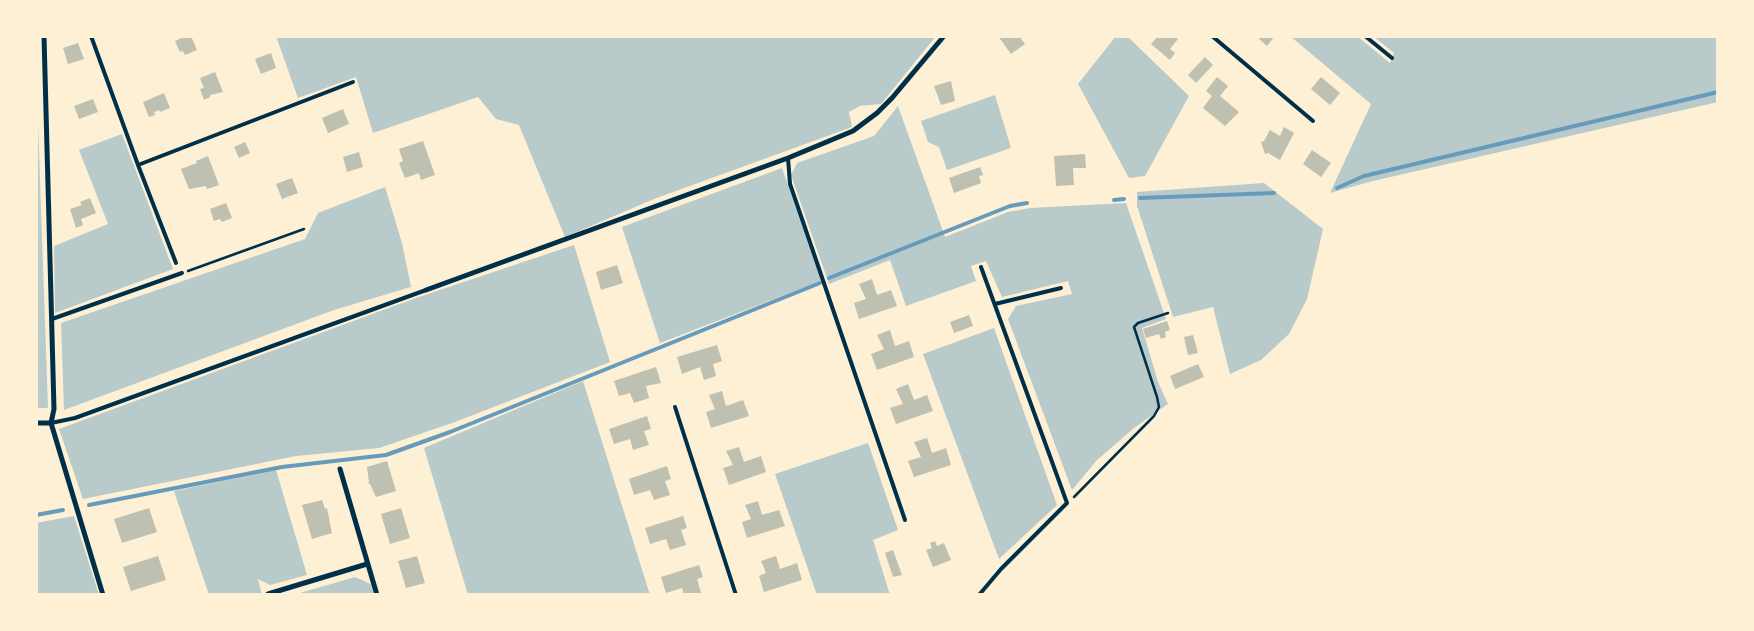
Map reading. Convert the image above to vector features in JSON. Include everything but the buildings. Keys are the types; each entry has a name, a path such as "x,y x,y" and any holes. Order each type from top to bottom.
{"street":[{"path":"44,36 54,409 51,423 103,595"},
{"path":"426,290 788,158 864,124 892,98 944,36"},
{"path":"36,423 51,423"},
{"path":"340,469 377,595"},
{"path":"268,594 367,564"}],"lane":[{"path":"91,36 176,263"},
{"path":"1212,36 1313,120"},
{"path":"1365,36 1392,58"},
{"path":"138,165 353,82"},
{"path":"788,158 790,184 906,520"},
{"path":"979,595 1001,569 1067,503 981,268"},
{"path":"52,319 182,273"},
{"path":"995,304 1062,288"},
{"path":"51,423 75,418 426,290"},
{"path":"675,407 736,595"}],"path":[{"path":"182,273 304,229"},
{"path":"1067,503 1154,416 1159,407 1134,327 1138,323 1168,313"}],"shaded area":[{"path":"276,36 936,36 881,104 860,106 849,112 852,127 654,199 565,237 519,125 496,119 478,97 373,133 356,77 298,98"},
{"path":"1116,36 1127,36 1189,96 1145,176 1129,178 1078,84"},
{"path":"1290,36 1357,36 1390,63 1394,53 1373,36 1718,36 1718,102 1373,181 1330,193 1371,104"},
{"path":"36,66 48,408 36,408"},
{"path":"995,95 1011,148 947,170 939,147 928,142 921,121"},
{"path":"898,106 945,237 1008,212 1030,208 1126,203 1166,319 1142,328 1158,382 1168,404 1134,428 1097,460 1072,490 1008,319 1016,306 1072,294 1068,281 1002,297 986,261 971,266 976,281 906,306 890,260 829,284 791,175 797,163 874,136"},
{"path":"122,134 173,269 55,313 54,246 108,224 79,150"},
{"path":"782,168 821,281 660,343 622,227"},
{"path":"1264,183 1323,229 1307,299 1289,334 1261,360 1230,374 1213,307 1173,317 1137,206 1137,192"},
{"path":"385,187 402,243 411,287 334,310 64,410 61,323 305,239 318,213"},
{"path":"574,245 610,362 455,422 379,448 296,456 83,499 59,429 416,298"},
{"path":"994,328 1057,505 999,559 923,354"},
{"path":"583,381 650,595 468,595 424,448"},
{"path":"868,443 898,530 873,540 890,595 817,595 775,474"},
{"path":"276,470 307,575 270,585 258,579 262,595 209,595 174,491"},
{"path":"74,516 99,595 36,595 36,523"},
{"path":"355,577 371,584 374,595 293,595"}],"waterway":[{"path":"1337,188 1364,176 1718,92"},
{"path":"1140,198 1274,193"},
{"path":"1114,200 1124,199"},
{"path":"829,278 1010,206 1027,203"},
{"path":"89,505 282,467 386,455 450,432 820,283"},
{"path":"36,515 63,510"}]}
